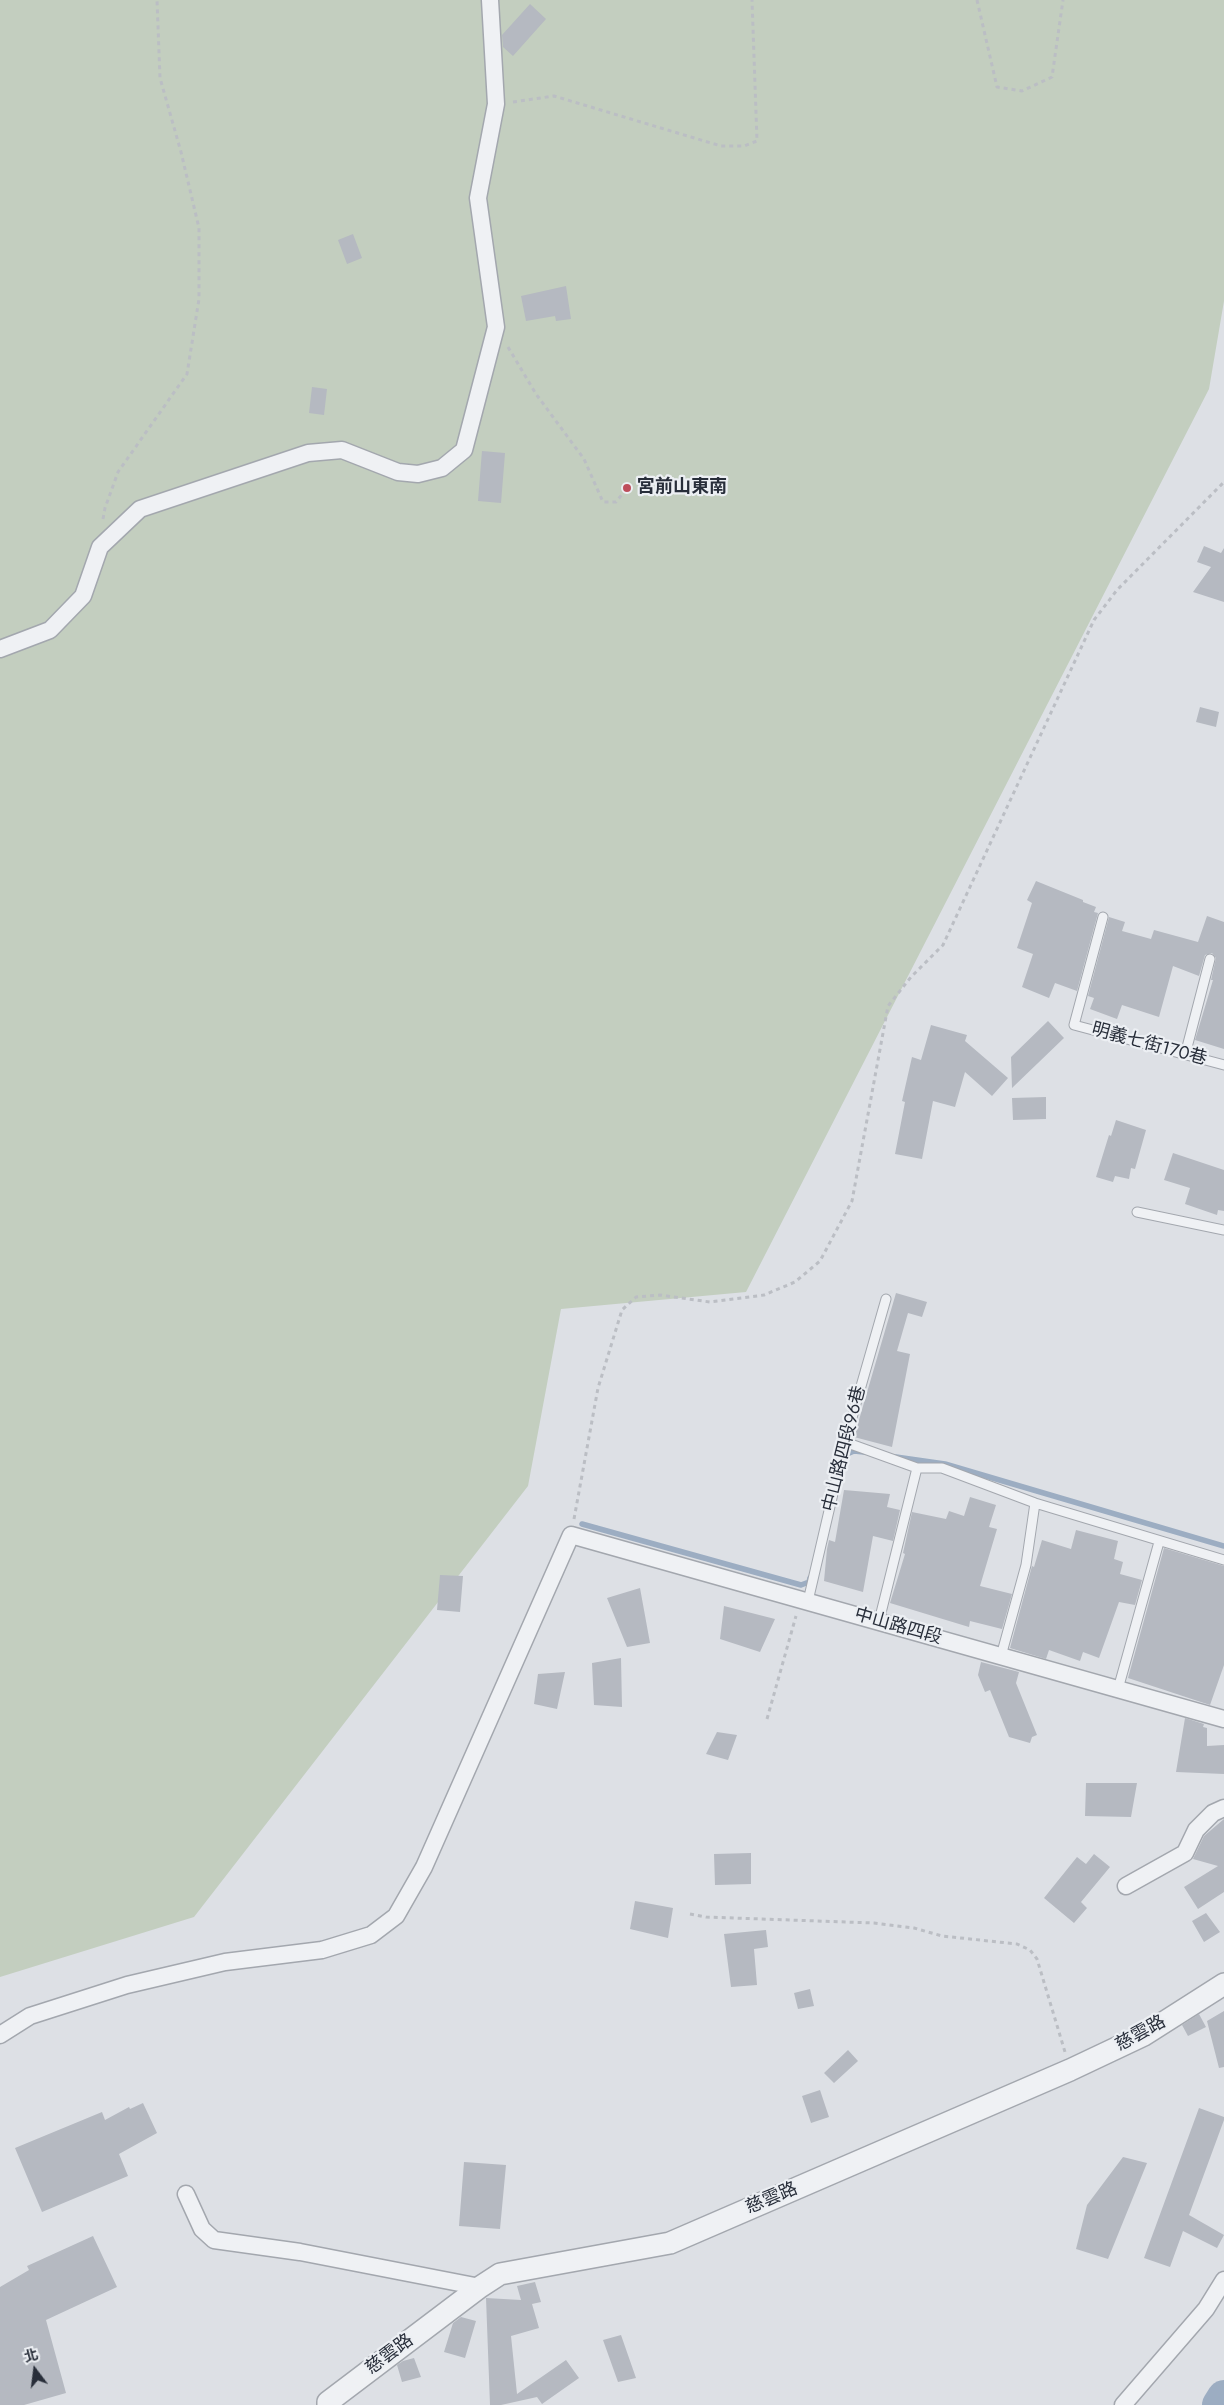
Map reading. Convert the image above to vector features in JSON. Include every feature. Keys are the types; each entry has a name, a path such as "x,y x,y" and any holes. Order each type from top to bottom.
{"street":[{"path":"0,649 50,630 83,596 100,547 140,509 308,453 342,450 398,472 418,474 442,468 464,450 496,327 478,198 496,104 490,0"},
{"path":"0,2035 30,2016 127,1985 225,1962 330,1948 371,1935 396,1916 424,1867 572,1534"},
{"name":"中山路四段","path":"572,1534 1224,1719"},
{"path":"1126,1886 1185,1853 1196,1830 1213,1813 1224,1808"},
{"name":"慈雲路","path":"328,2405 328,2402 480,2287 500,2274 670,2243 1070,2070 1144,2035 1224,1984"},
{"path":"186,2194 202,2229 214,2240 300,2252 480,2287"},
{"path":"1123,2405 1206,2308 1224,2280"}],"lane":[{"name":"明義七街170巷","path":"1103,917 1074,1026 1224,1065"},
{"path":"1185,1055 1210,959"},
{"path":"1137,1212 1224,1230"},
{"name":"中山路四段96巷","path":"804,1600 845,1442 886,1299"},
{"path":"845,1442 917,1468 942,1468 1036,1503 1159,1542 1224,1560"},
{"path":"879,1621 917,1468"},
{"path":"1001,1656 1026,1565 1036,1503"},
{"path":"1118,1689 1159,1542"}],"path":[{"path":"100,547 105,508 118,472 187,374 199,299 198,228 181,152 160,78 158,0"},
{"path":"496,104 554,96 721,146 744,146 758,140 752,0"},
{"path":"977,0 998,87 1022,91 1052,77 1063,0"},
{"path":"496,327 536,394 584,458 603,502 616,502 626,488"},
{"path":"572,1534 598,1388 622,1310 636,1297 660,1295 710,1302 764,1295 795,1282 820,1261 852,1201 888,1006 911,977 943,945 1094,620 1117,590 1224,482"},
{"path":"767,1719 804,1600"},
{"path":"690,1914 706,1917 874,1923 914,1928 942,1936 1016,1944 1030,1950 1037,1959 1070,2070"}],"green space":[{"path":"0,0 1224,0 1224,301 1209,389 746,1292 561,1309 528,1486 194,1917 0,1977"}],"building":[{"path":"530,4 546,19 513,56 503,47 502,35"},
{"path":"353,234 362,258 347,264 338,240"},
{"path":"566,286 571,319 556,321 555,316 526,321 521,296"},
{"path":"312,387 327,389 324,415 309,413"},
{"path":"482,451 505,453 501,503 478,501"},
{"path":"1204,546 1221,553 1224,548 1224,602 1193,592 1211,567 1197,562"},
{"path":"1200,707 1219,712 1216,727 1196,722"},
{"path":"1036,881 1083,900 1083,902 1096,907 1094,912 1098,913 1077,991 1055,983 1049,998 1022,987 1033,954 1017,948 1032,903 1027,900"},
{"path":"1207,916 1224,922 1224,1049 1195,1040 1213,980 1211,980 1216,958 1212,953 1205,955 1199,976 1173,966 1159,1017 1122,1005 1117,1019 1090,1009 1094,998 1088,996 1109,917 1125,922 1122,931 1151,939 1154,930 1198,942"},
{"path":"1048,1021 1064,1038 1012,1088 1011,1057"},
{"path":"931,1025 967,1035 965,1041 1008,1078 992,1096 965,1072 955,1107 933,1101 922,1159 895,1154 905,1102 902,1101 912,1057 921,1060"},
{"path":"1046,1097 1046,1119 1013,1120 1012,1098"},
{"path":"1116,1120 1146,1130 1135,1169 1131,1168 1129,1179 1115,1176 1113,1182 1096,1177 1109,1135 1111,1136"},
{"path":"1173,1153 1224,1170 1224,1211 1218,1210 1217,1215 1185,1204 1190,1188 1164,1180"},
{"path":"896,1293 927,1302 922,1317 908,1313 897,1351 910,1354 892,1447 854,1437"},
{"path":"844,1490 890,1494 887,1507 900,1510 893,1541 873,1536 863,1592 824,1581 827,1549 829,1540 835,1542"},
{"path":"970,1497 996,1505 989,1527 997,1529 980,1586 1012,1594 1002,1629 970,1621 969,1627 890,1603 905,1554 903,1553 912,1512 946,1519 949,1511 964,1516"},
{"path":"1076,1530 1118,1541 1114,1559 1123,1562 1120,1574 1142,1580 1135,1605 1119,1602 1099,1658 1083,1652 1080,1661 1049,1650 1046,1659 1010,1648 1032,1566 1034,1567 1042,1540 1071,1549"},
{"path":"1164,1548 1224,1566 1224,1665 1210,1705 1128,1678"},
{"path":"440,1575 463,1576 460,1612 437,1610"},
{"path":"640,1588 650,1643 627,1647 607,1598"},
{"path":"724,1606 775,1619 760,1652 720,1639"},
{"path":"621,1658 622,1707 594,1705 592,1663"},
{"path":"981,1662 1019,1672 1016,1683 1037,1735 1032,1737 1030,1743 1009,1737 990,1690 985,1692 978,1675"},
{"path":"565,1672 557,1709 534,1704 538,1674"},
{"path":"1185,1718 1204,1724 1203,1727 1207,1728 1207,1746 1224,1745 1224,1774 1176,1772"},
{"path":"717,1732 737,1735 728,1760 706,1754"},
{"path":"1086,1783 1137,1783 1131,1817 1085,1816"},
{"path":"1224,1819 1224,1892 1198,1909 1184,1887 1218,1866 1193,1859 1204,1836"},
{"path":"751,1853 751,1884 715,1885 714,1854"},
{"path":"1094,1854 1110,1867 1081,1902 1087,1908 1074,1923 1044,1898 1077,1857 1086,1864"},
{"path":"635,1901 673,1908 668,1938 630,1929"},
{"path":"1206,1913 1220,1932 1204,1942 1192,1921"},
{"path":"766,1930 768,1947 754,1949 757,1985 731,1987 724,1934"},
{"path":"810,1989 814,2006 798,2009 794,1993"},
{"path":"1224,2011 1224,2067 1219,2068 1207,2021"},
{"path":"1199,2014 1206,2027 1188,2036 1182,2025"},
{"path":"848,2050 858,2061 834,2083 824,2073"},
{"path":"820,2090 829,2117 811,2123 802,2096"},
{"path":"143,2103 157,2133 119,2154 128,2176 42,2212 15,2148 102,2112 105,2120 129,2107 130,2109"},
{"path":"1199,2108 1224,2117 1224,2120 1189,2215 1224,2235 1217,2248 1183,2231 1170,2267 1144,2258"},
{"path":"1123,2157 1147,2163 1108,2259 1076,2249 1087,2205"},
{"path":"464,2162 506,2165 500,2229 459,2226"},
{"path":"93,2236 117,2287 46,2320 66,2393 24,2405 0,2405 0,2287 29,2270 27,2266"},
{"path":"535,2282 541,2302 532,2304 539,2328 511,2336 517,2394 566,2360 579,2378 542,2404 537,2397 501,2405 490,2405 486,2298 521,2300 517,2286"},
{"path":"461,2317 476,2321 465,2358 444,2352 453,2323"},
{"path":"621,2335 636,2378 618,2382 603,2340"},
{"path":"414,2358 421,2377 402,2382 397,2365"}],"waterway":[{"path":"840,1457 854,1451 864,1452"},
{"path":"896,1457 945,1464 1224,1546"},
{"path":"582,1524 801,1585 809,1582 810,1578"},
{"path":"1219,2405 1224,2397"}],"place":[{"name":"宮前山東南","path":"627,488"}]}
